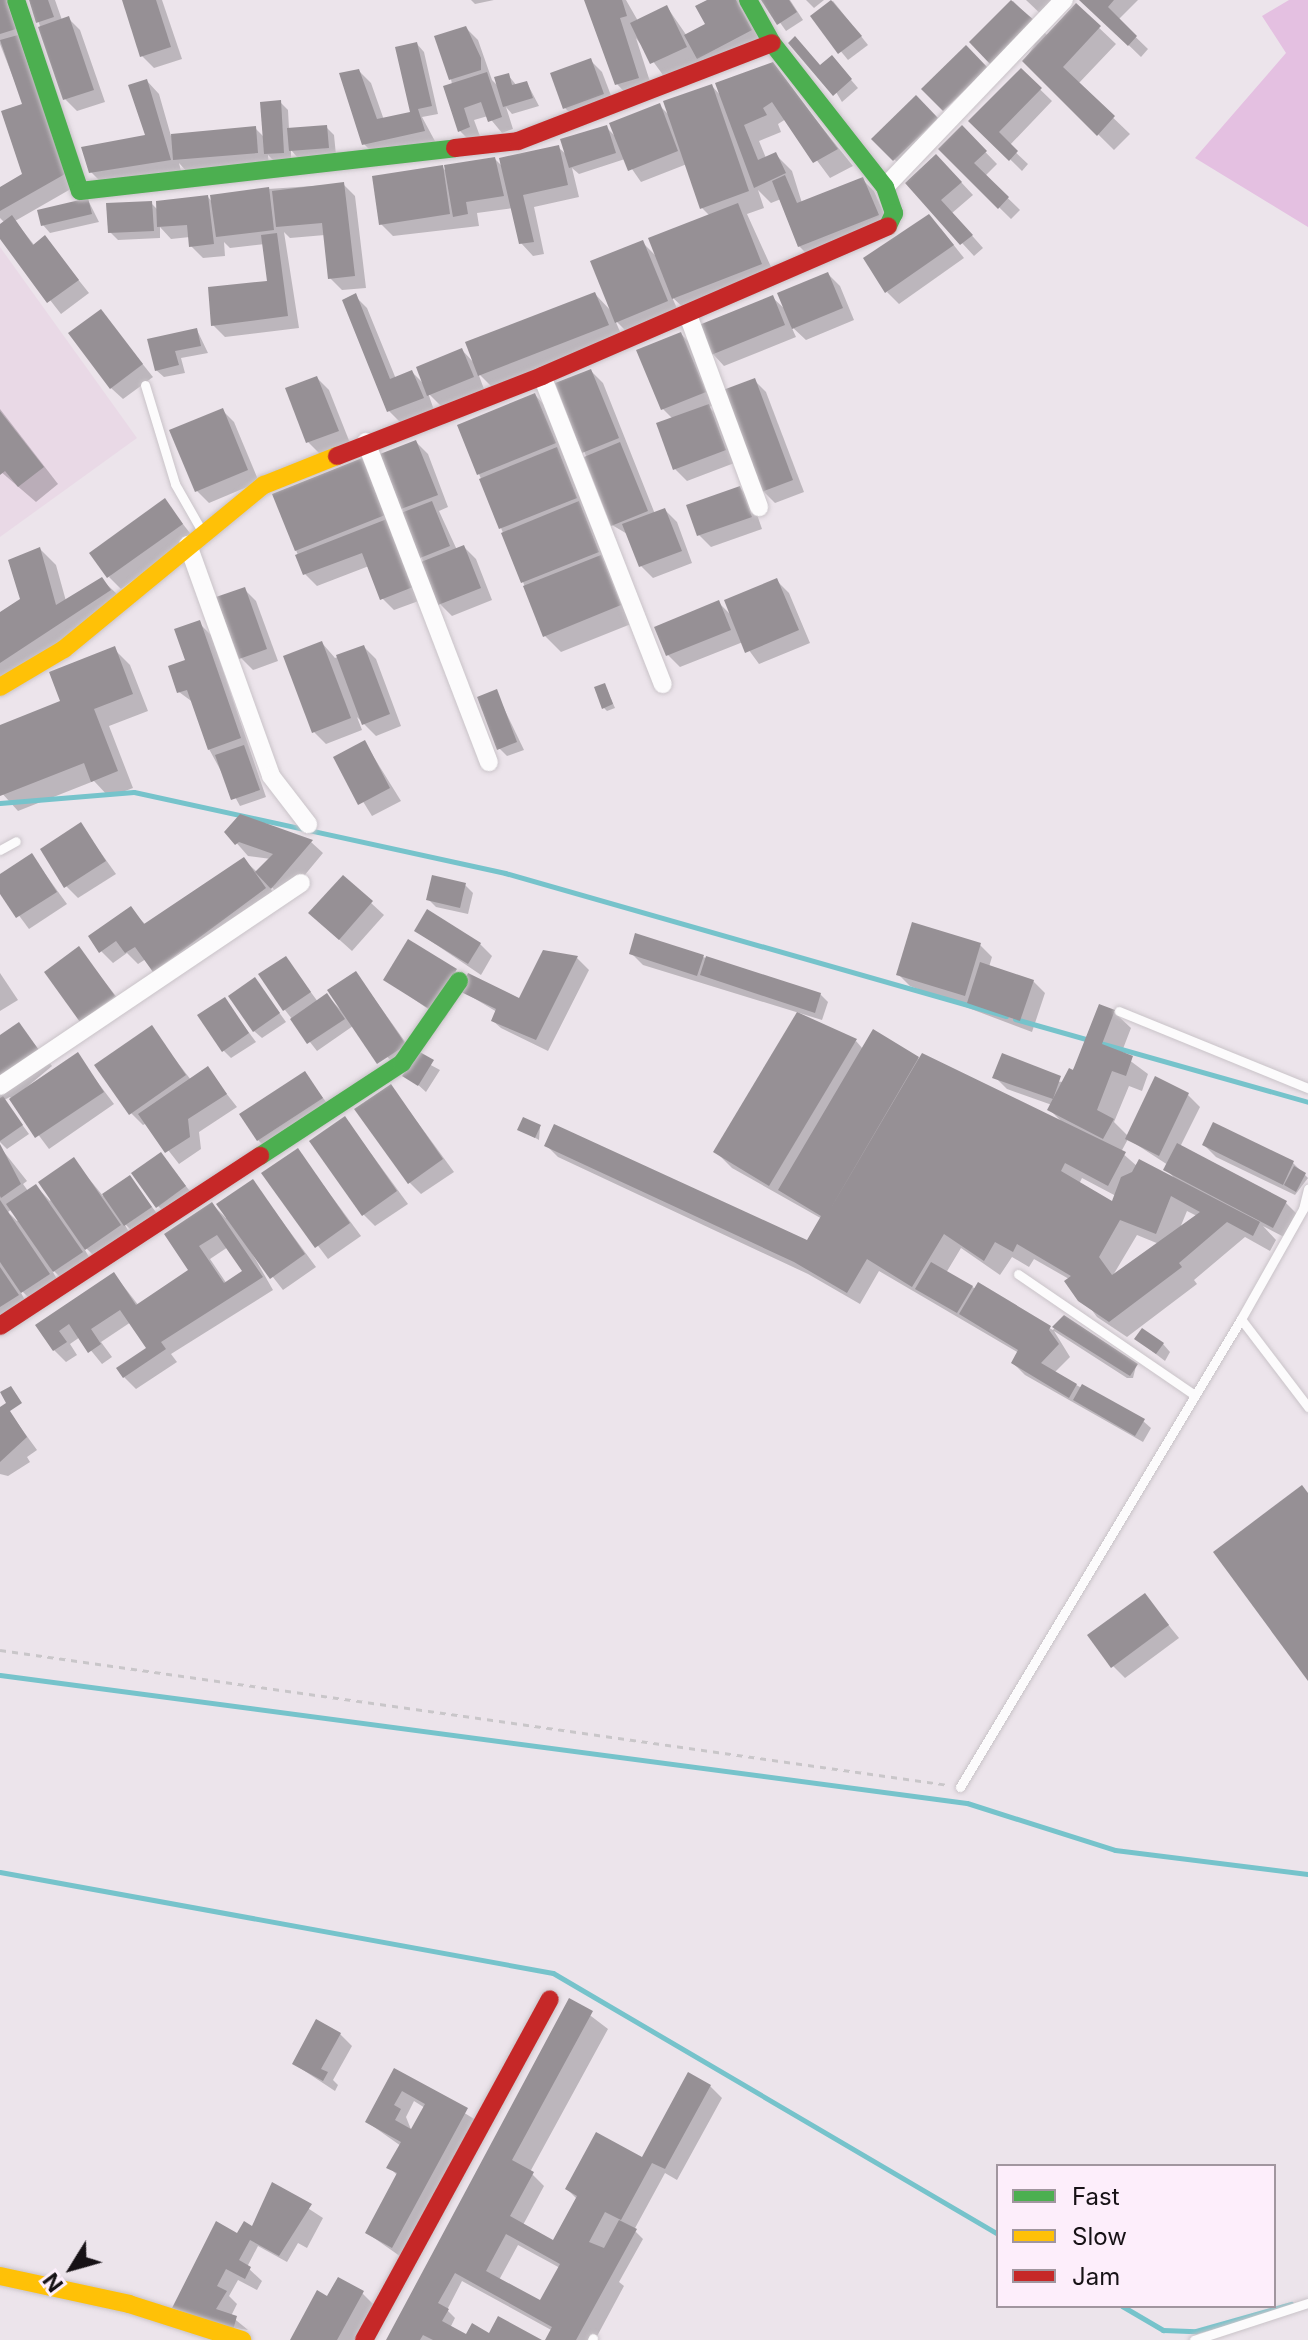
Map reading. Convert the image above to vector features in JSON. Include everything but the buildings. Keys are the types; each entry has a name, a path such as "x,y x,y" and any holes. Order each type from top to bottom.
{"street":[{"path":"16,0 80,191 518,141 772,43"},
{"path":"0,687 64,649 143,588 196,539 264,485 688,315 875,236 893,221 893,204 885,187 772,43 748,0"},
{"path":"885,187 1064,0"},
{"path":"688,315 759,507"},
{"path":"542,376 663,684"},
{"path":"366,442 489,762"},
{"path":"196,539 271,776 308,824"},
{"path":"0,1086 301,883"},
{"path":"0,1326 402,1063 459,981"},
{"path":"364,2340 550,1999"},
{"path":"0,2276 129,2304 242,2340"}],"lane":[{"path":"145,385 175,484 196,539"},
{"path":"0,850 16,841"},
{"path":"1119,1011 1308,1088"},
{"path":"960,1787 1241,1319 1303,1209 1308,1189"},
{"path":"1018,1274 1195,1395"},
{"path":"1241,1319 1308,1407"},
{"path":"1194,2340 1308,2303"}],"path":[{"path":"0,1650 960,1787"}],"shaded area":[{"path":"1289,0 1308,0 1308,227 1195,158 1286,53 1262,16"},
{"path":"0,247 137,438 0,537"}],"waterway":[{"path":"0,803 134,792 505,873 1006,1016"},
{"path":"1015,1019 1308,1102"},
{"path":"0,1675 967,1803 1115,1850 1308,1874"},
{"path":"0,1872 553,1973 996,2233"},
{"path":"1125,2308 1163,2330 1196,2331 1291,2304"}],"traffic: fast":[{"path":"16,0 80,191 455,148"},
{"path":"748,0 772,43 885,187 894,213 888,226"},
{"path":"260,1156 402,1063 459,981"}],"traffic: slow":[{"path":"0,687 64,649 264,485 337,456"},
{"path":"0,2276 129,2304 242,2340"}],"traffic: jam":[{"path":"455,148 518,141 772,43"},
{"path":"337,456 542,376 888,226"},
{"path":"0,1326 260,1156"},
{"path":"364,2340 550,1999"}]}
